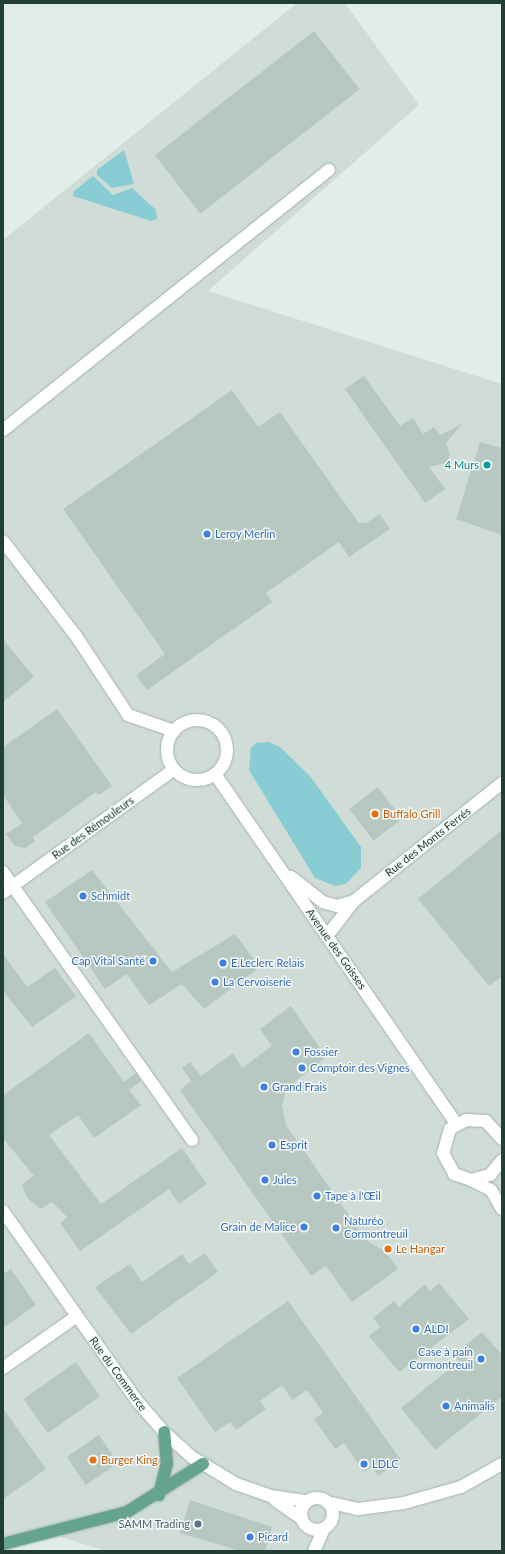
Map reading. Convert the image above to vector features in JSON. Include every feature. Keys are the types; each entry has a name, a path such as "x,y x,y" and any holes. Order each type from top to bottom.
{"main road":[{"path":"159,1495 167,1464 164,1432"},
{"path":"3,1544 127,1512 159,1495 192,1468 203,1464"}],"street":[{"path":"3,430 329,170"},
{"path":"3,541 76,636 128,715 174,731"},
{"path":"200,721 218,729 226,747 226,757 215,774 196,780 174,769 167,746 174,731 182,725 200,721"},
{"name":"Rue des Rémouleurs","path":"8,890 174,769"},
{"name":"Avenue des Goisses","path":"215,774 456,1124"},
{"name":"Rue des Monts Ferrés","path":"327,936 354,901 502,783"},
{"name":"Rue des Monts Ferrés","path":"281,869 323,902 337,906 354,901"},
{"path":"3,872 8,890 192,1140"},
{"path":"502,1139 486,1122 476,1119 456,1124 445,1136 443,1153 454,1174 471,1180 491,1190 502,1208"},
{"path":"471,1180 490,1175 502,1160"},
{"name":"Rue du Commerce","path":"3,1211 145,1412 164,1432 203,1464 236,1484 270,1496 307,1501 321,1499 327,1502"},
{"path":"3,1368 76,1316"},
{"path":"305,1524 328,1525 358,1509 441,1495 502,1464"},
{"name":"Rue du Commerce","path":"270,1496 305,1524"},
{"path":"307,1501 305,1524 314,1551"},
{"path":"327,1502 358,1509"},
{"path":"314,1551 328,1525 333,1511 327,1502"}],"shaded area":[{"path":"297,3 345,3 419,105 208,291 502,384 502,1551 106,1551 44,1532 3,1545 3,240"}],"water":[{"path":"124,150 134,184 112,188 97,175 97,170"},
{"path":"93,176 113,195 132,188 156,210 157,219 151,221 73,196 74,191"},
{"path":"269,742 280,747 310,776 361,847 361,868 346,884 335,886 315,878 249,770 251,748 256,743"}],"building":[{"path":"314,31 360,89 200,214 155,155"},
{"path":"364,376 400,426 413,418 423,434 434,427 440,435 462,424 446,443 450,455 446,463 429,467 445,489 425,503 345,389"},
{"name":"Leroy Merlin","path":"232,390 258,427 280,412 359,523 366,523 380,514 390,529 349,557 339,542 266,593 272,602 147,690 136,675 165,654 63,509"},
{"name":"4 Murs","path":"480,442 502,448 502,535 456,519"},
{"path":"3,639 34,677 3,702"},
{"path":"57,709 112,786 99,795 96,792 33,837 35,841 25,848 15,846 6,834 22,823 3,795 3,747"},
{"name":"Buffalo Grill","path":"378,787 402,819 373,841 349,809"},
{"path":"502,830 502,976 489,986 418,899"},
{"path":"92,870 172,972 235,934 260,967 204,1009 182,984 149,1005 127,974 105,989 45,902"},
{"path":"3,954 27,987 55,968 76,996 32,1027 3,991"},
{"path":"291,1006 326,1057 287,1088 282,1105 286,1125 366,1240 386,1252 398,1269 352,1302 326,1266 311,1276 180,1090 191,1081 182,1068 190,1062 201,1076 233,1053 242,1068 272,1046 260,1029"},
{"path":"89,1033 124,1082 136,1073 141,1081 129,1090 141,1105 94,1138 78,1115 49,1135 101,1204 182,1148 207,1184 179,1204 169,1189 80,1251 60,1223 67,1217 52,1202 41,1209 27,1198 22,1184 34,1176 3,1138 3,1095"},
{"path":"205,1253 218,1272 131,1334 95,1287 130,1264 142,1282 182,1254 189,1264"},
{"path":"11,1269 36,1305 3,1328 3,1274"},
{"name":"ALDI","path":"439,1283 469,1319 399,1372 369,1336 380,1327 373,1318 394,1301 399,1307 425,1284 430,1291"},
{"path":"288,1301 401,1460 378,1476 372,1467 364,1472 344,1443 335,1449 314,1419 323,1413 307,1390 292,1400 282,1385 260,1401 266,1409 236,1430 230,1422 215,1432 177,1378"},
{"name":"Animalis","path":"482,1332 502,1355 502,1397 435,1450 401,1408 459,1361 454,1355"},
{"path":"76,1362 100,1396 48,1433 24,1399"},
{"path":"3,1408 46,1469 3,1499"},
{"name":"Burger King","path":"99,1435 118,1463 86,1485 67,1457"},
{"path":"190,1500 272,1527 265,1551 240,1551 180,1533"}],"place":[{"name":"4 Murs","path":"487,465"},
{"name":"Leroy Merlin","path":"207,534"},
{"name":"Buffalo Grill","path":"375,814"},
{"name":"Schmidt","path":"83,896"},
{"name":"Cap Vital Santé","path":"153,961"},
{"name":"E.Leclerc Relais","path":"223,963"},
{"name":"La Cervoiserie","path":"215,982"},
{"name":"Fossier","path":"296,1052"},
{"name":"Comptoir des Vignes","path":"302,1068"},
{"name":"Grand Frais","path":"264,1087"},
{"name":"Esprit","path":"272,1145"},
{"name":"Jules","path":"265,1180"},
{"name":"Tape à l'Œil","path":"317,1196"},
{"name":"Grain de Malice","path":"304,1227"},
{"name":"Naturéo Cormontreuil","path":"336,1228"},
{"name":"Le Hangar","path":"388,1249"},
{"name":"ALDI","path":"416,1329"},
{"name":"Case à pain Cormontreuil","path":"481,1359"},
{"name":"Animalis","path":"446,1406"},
{"name":"Burger King","path":"93,1460"},
{"name":"LDLC","path":"364,1464"},
{"name":"SAMM Trading","path":"198,1524"},
{"name":"Picard","path":"250,1537"}]}
